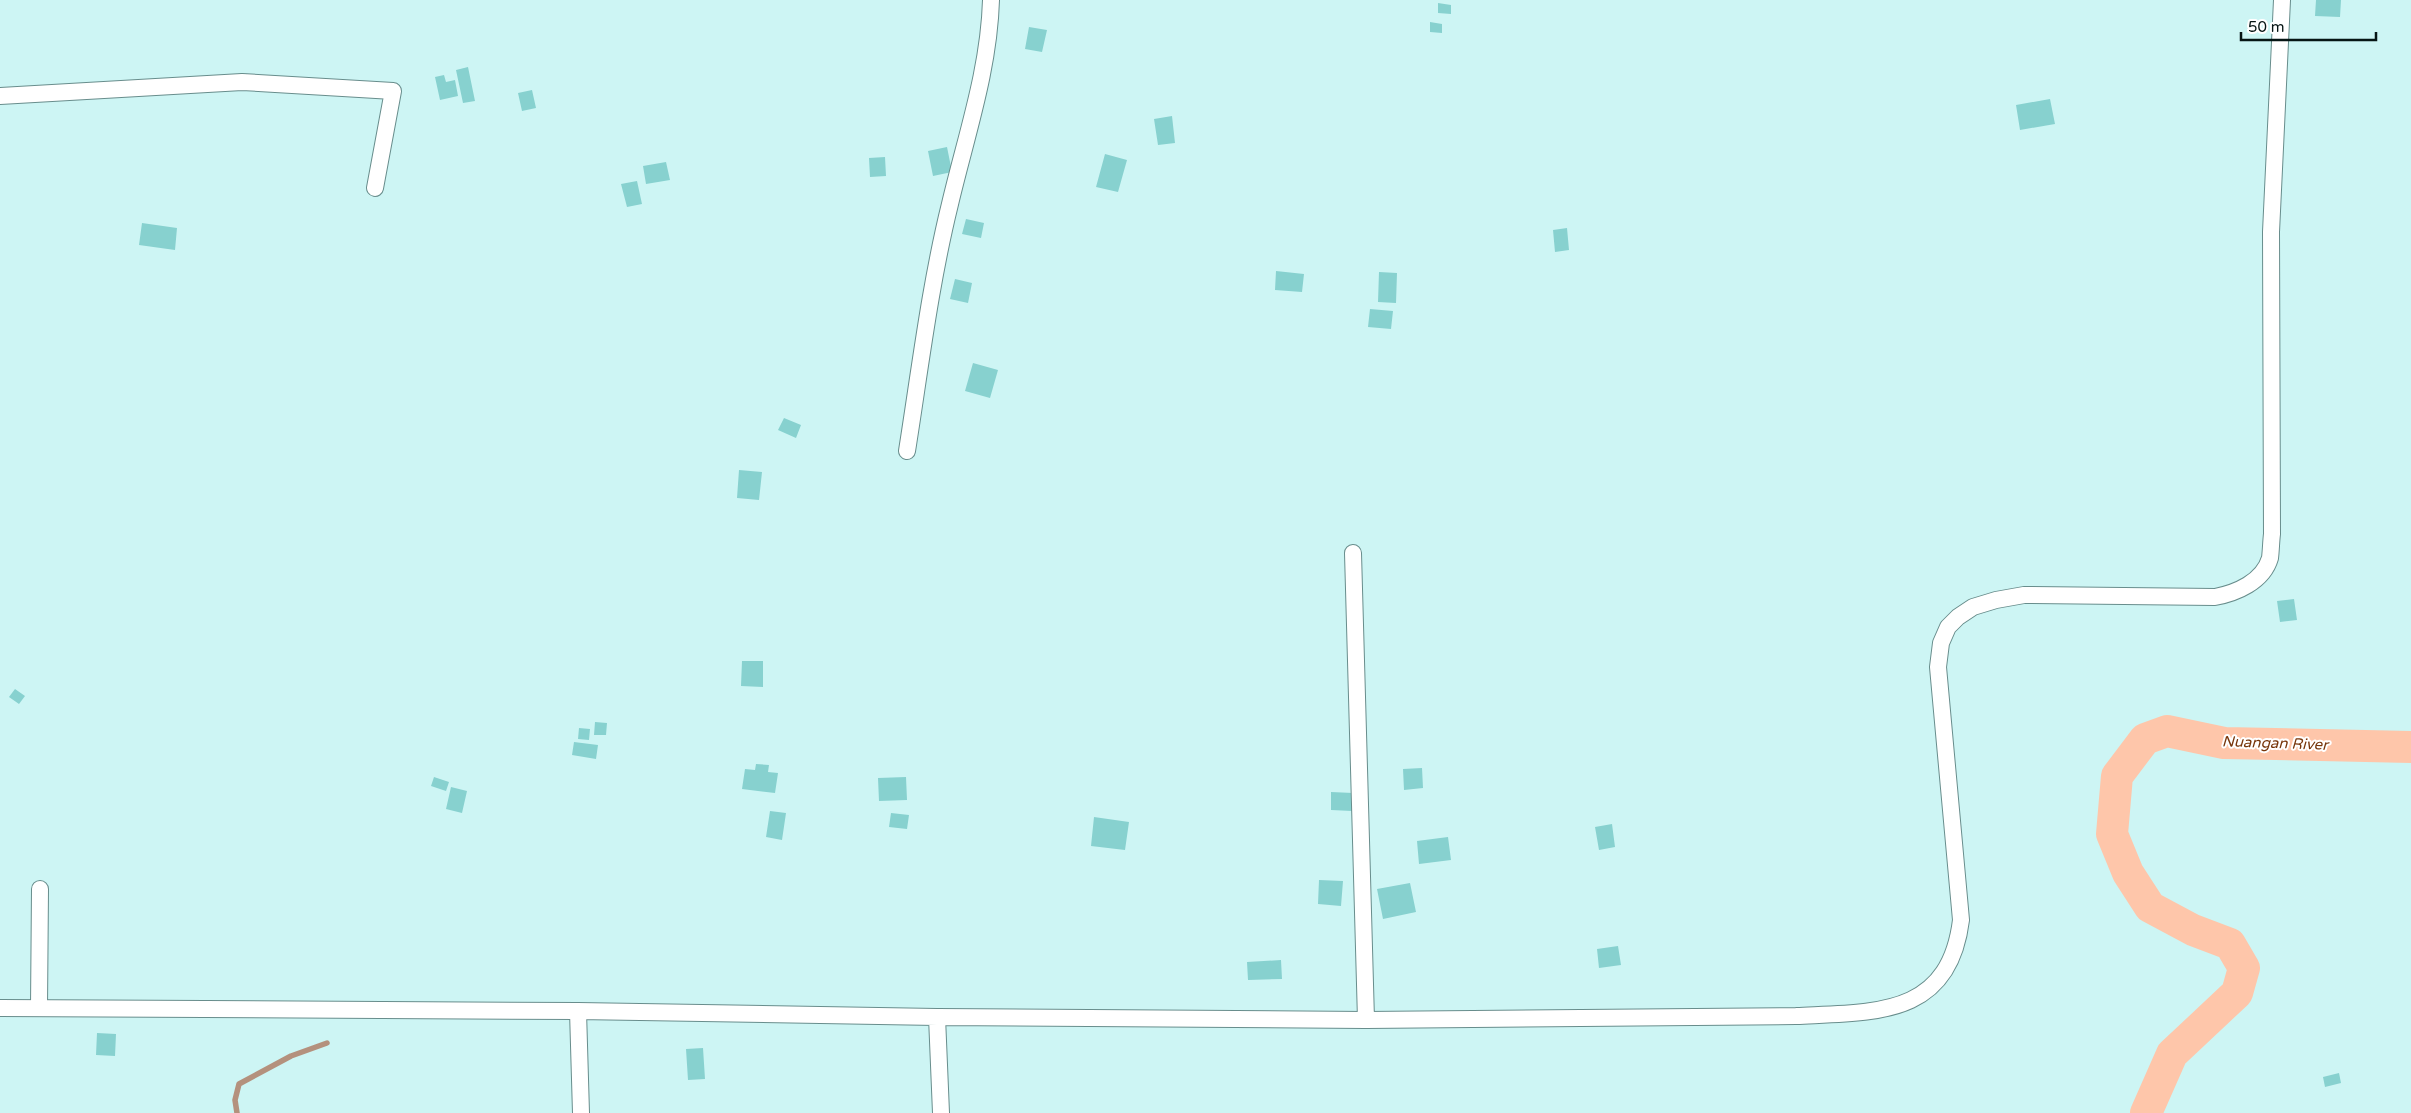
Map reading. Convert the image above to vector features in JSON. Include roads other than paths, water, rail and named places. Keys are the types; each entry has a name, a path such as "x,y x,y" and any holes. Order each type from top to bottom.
{"street":[{"path":"907,451 929,308 950,205 982,81 991,0"},
{"path":"0,1008 578,1011 937,1017 1366,1020 1850,1014 1883,1008 1916,998 1937,984 1949,966 1958,944 1961,920 1938,676 1941,643 1948,627 1958,617 1974,607 2024,595 2215,597 2233,594 2247,586 2269,559 2272,534 2271,232 2282,0"},
{"path":"0,96 242,82 393,91 375,188"},
{"path":"1353,553 1366,1020"},
{"path":"39,1008 40,889"},
{"path":"578,1011 581,1113"},
{"path":"937,1017 941,1113"}],"waterway":[{"name":"Nuangan River","path":"2146,1113 2172,1054 2237,993 2244,968 2230,944 2193,930 2150,907 2128,873 2112,834 2117,776 2145,739 2167,731 2224,743 2411,747"},
{"path":"237,1113 235,1100 239,1084 291,1056 327,1043"}]}
